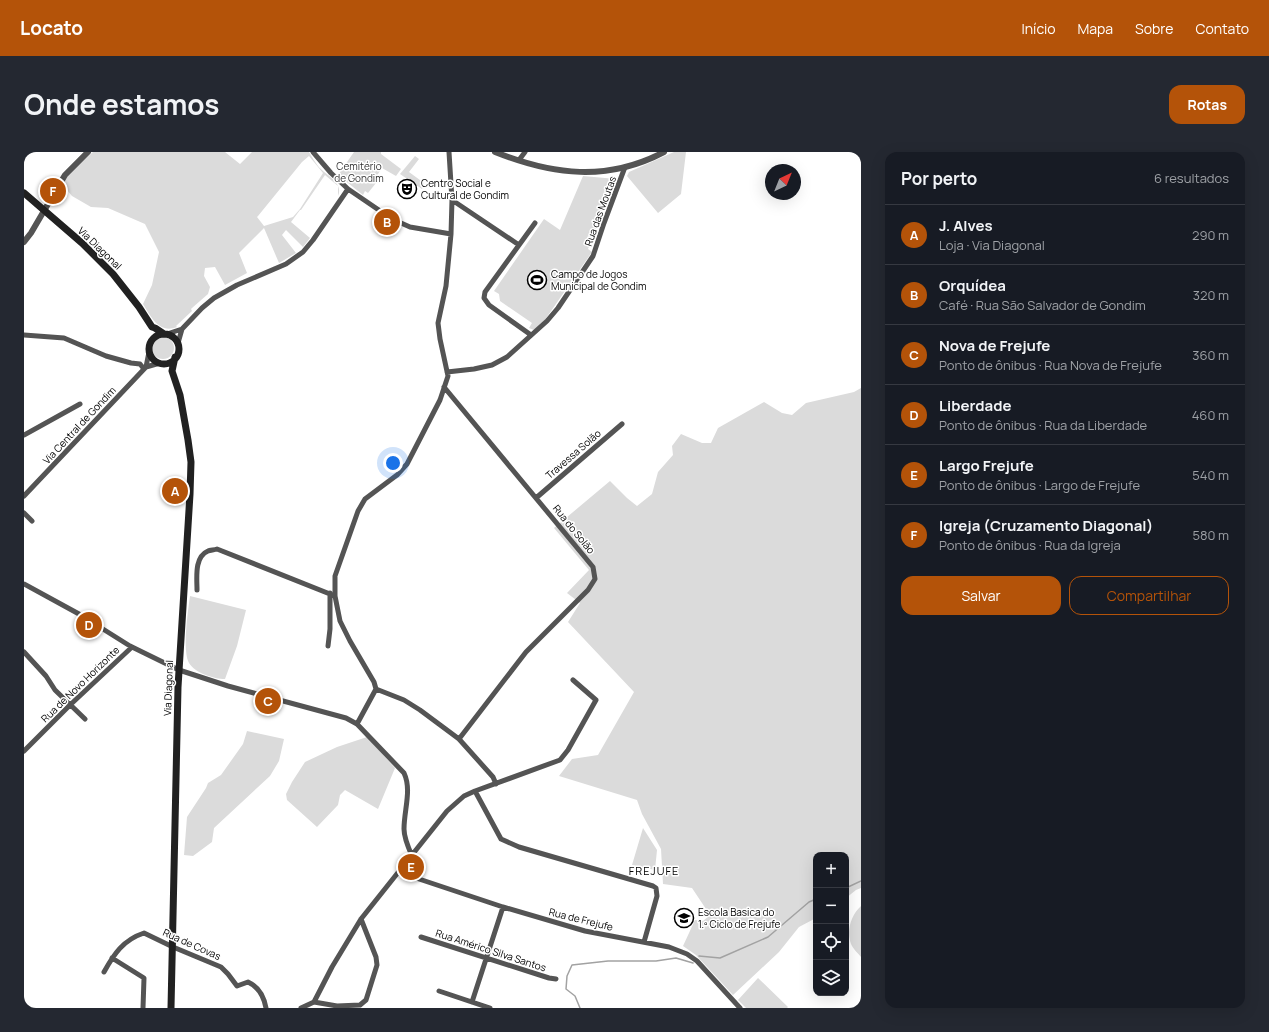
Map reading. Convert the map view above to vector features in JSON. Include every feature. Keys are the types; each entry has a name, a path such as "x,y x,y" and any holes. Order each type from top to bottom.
{"main road":[{"name":"Via Diagonal","path":"24,193 98,258 135,302 152,327 175,339 178,343"},
{"path":"152,327 152,340"},
{"path":"165,334 157,335 152,340 149,347 154,359 172,371 178,343"},
{"path":"161,363 167,363 176,358"},
{"name":"Via Diagonal","path":"171,1008 179,670 191,462 185,417 172,371"}],"street":[{"path":"24,242 44,211 64,175 88,152"},
{"path":"313,152 331,173 348,189 392,219 410,227 451,234"},
{"path":"328,646 335,576 358,511 365,499 397,475 407,464 440,400 448,376 438,323 446,286 451,234 452,200 449,152"},
{"path":"495,152 519,160 563,171 608,171 625,168 649,160 664,152"},
{"path":"519,160 525,152"},
{"name":"Rua das Moutas","path":"447,372 492,365 507,357 547,321 558,308 593,256 625,168"},
{"path":"165,334 182,329 206,305 219,295 237,285 286,264 299,255 310,244 348,189"},
{"path":"452,200 519,245"},
{"path":"531,335 489,304 484,298 485,292 535,223"},
{"path":"178,343 182,329"},
{"path":"24,335 64,338 106,356 140,364 145,368 161,363"},
{"name":"Via Central de Gondim","path":"24,496 145,368 150,352"},
{"name":"Rua do Solão","path":"444,387 593,567 595,579 588,590 526,652 459,739"},
{"path":"24,435 80,404"},
{"name":"Travessa Solão","path":"536,498 622,424"},
{"path":"24,513 32,520"},
{"path":"196,590 197,569 200,556 208,551 217,550 332,594"},
{"path":"24,584 79,614 132,647 179,670 228,686 346,718 357,724 404,772 407,779 408,788 404,829 412,856"},
{"path":"332,594 340,621 374,682 376,690 357,724"},
{"name":"Rua de Novo Horizonte","path":"24,751 70,705 132,647"},
{"path":"24,652 46,676 55,690 84,719"},
{"path":"314,1002 332,967 361,919 447,811 464,796 475,791 560,760 568,750 596,700 573,680"},
{"path":"376,690 404,700 459,739 493,777 496,784"},
{"path":"475,791 501,839 519,847 656,888 657,896 644,942"},
{"name":"Rua de Frejufe","path":"400,870 410,876 503,908 585,931 669,947 687,954 693,958 740,1008"},
{"path":"472,1002 503,908"},
{"path":"301,1008 314,1002 337,1006 360,1006 366,1000 377,965 376,957 361,919"},
{"name":"Rua de Covas","path":"104,972 112,958 125,942 144,933 221,967 237,986 248,982 254,985 263,996 266,1008"},
{"name":"Rua Américo Silva Santos","path":"421,937 556,979"},
{"path":"112,958 144,978 144,1008"},
{"path":"439,991 490,1008"}],"green space":[{"path":"93,152 225,152 240,164 252,152 309,152 318,166 333,179 337,185 325,175 291,222 310,238 303,247 286,230 282,235 296,253 279,263 264,228 239,253 247,273 225,285 215,267 205,268 204,276 210,287 208,294 191,309 192,311 176,326 177,327 171,329 160,326 156,323 143,304 152,285 159,252 145,224 108,208 91,207 72,196 62,184 69,173","holes":["309,156 323,173 300,209 293,217 264,226 257,217 302,162"]},
{"name":"Cemitério de Gondim","path":"354,152 381,152 381,154 401,169 396,176 382,168 374,182 376,183 368,193 365,191 363,195 338,175"},
{"path":"674,152 686,152 681,194 658,213 627,176 629,172"},
{"path":"415,156 419,159 409,172 424,183 422,189 400,174"},
{"name":"Campo de Jogos Municipal de Gondim","path":"583,176 616,179 588,249 592,252 542,324 534,330 529,328 532,323 500,301 499,294 494,291 544,219 560,230"},
{"path":"163,337 171,340 174,348 171,356 163,359 155,356 152,348 155,340"},
{"path":"861,388 861,888 849,896 849,852 813,852 813,920 799,927 779,952 733,995 696,955 683,946 695,920 703,921 710,915 692,888 663,884 661,849 642,814 637,800 559,776 572,759 598,755 634,692 568,622 580,603 567,593 589,570 554,528 610,481 637,506 652,494 658,472 673,455 672,446 681,434 702,443 711,443 718,428 764,402 782,413 792,415 806,403 854,392"},
{"path":"190,596 246,610 237,646 225,679 205,675 192,667 189,663 187,657 186,640"},
{"path":"247,731 284,739 279,761 270,776 214,828 212,842 193,856 184,855 187,817 208,783 221,775 243,744"},
{"path":"367,737 395,768 378,809 345,790 340,795 338,805 317,827 287,800 286,794 292,782 305,762 337,747"},
{"path":"643,828 657,850 655,870 632,865"},
{"path":"861,906 861,957 852,946 849,934 850,924 857,910"},
{"path":"758,978 788,1007 787,1008 746,1008 738,1000"}],"waterway":[{"path":"849,887 861,881"},
{"path":"699,956 720,958 768,937 809,902 813,900"},
{"path":"580,1008 575,996 566,989 567,976 572,965 608,961 656,961 676,958 693,963"}],"place":[{"name":"Centro Social e Cultural de Gondim","path":"407,189"},
{"name":"Igreja (Cruzamento Diagonal)","path":"53,191"},
{"name":"Orquídea","path":"387,222"},
{"name":"Campo de Jogos Municipal de Gondim","path":"537,280"},
{"name":"J. Alves","path":"175,491"},
{"name":"Liberdade","path":"89,625"},
{"name":"Nova de Frejufe","path":"268,701"},
{"name":"Largo Frejufe","path":"411,867"},
{"name":"Escola Basica do 1.º Ciclo de Frejufe","path":"684,918"}],"district":[{"name":"FREJUFE","path":"654,871"}]}
